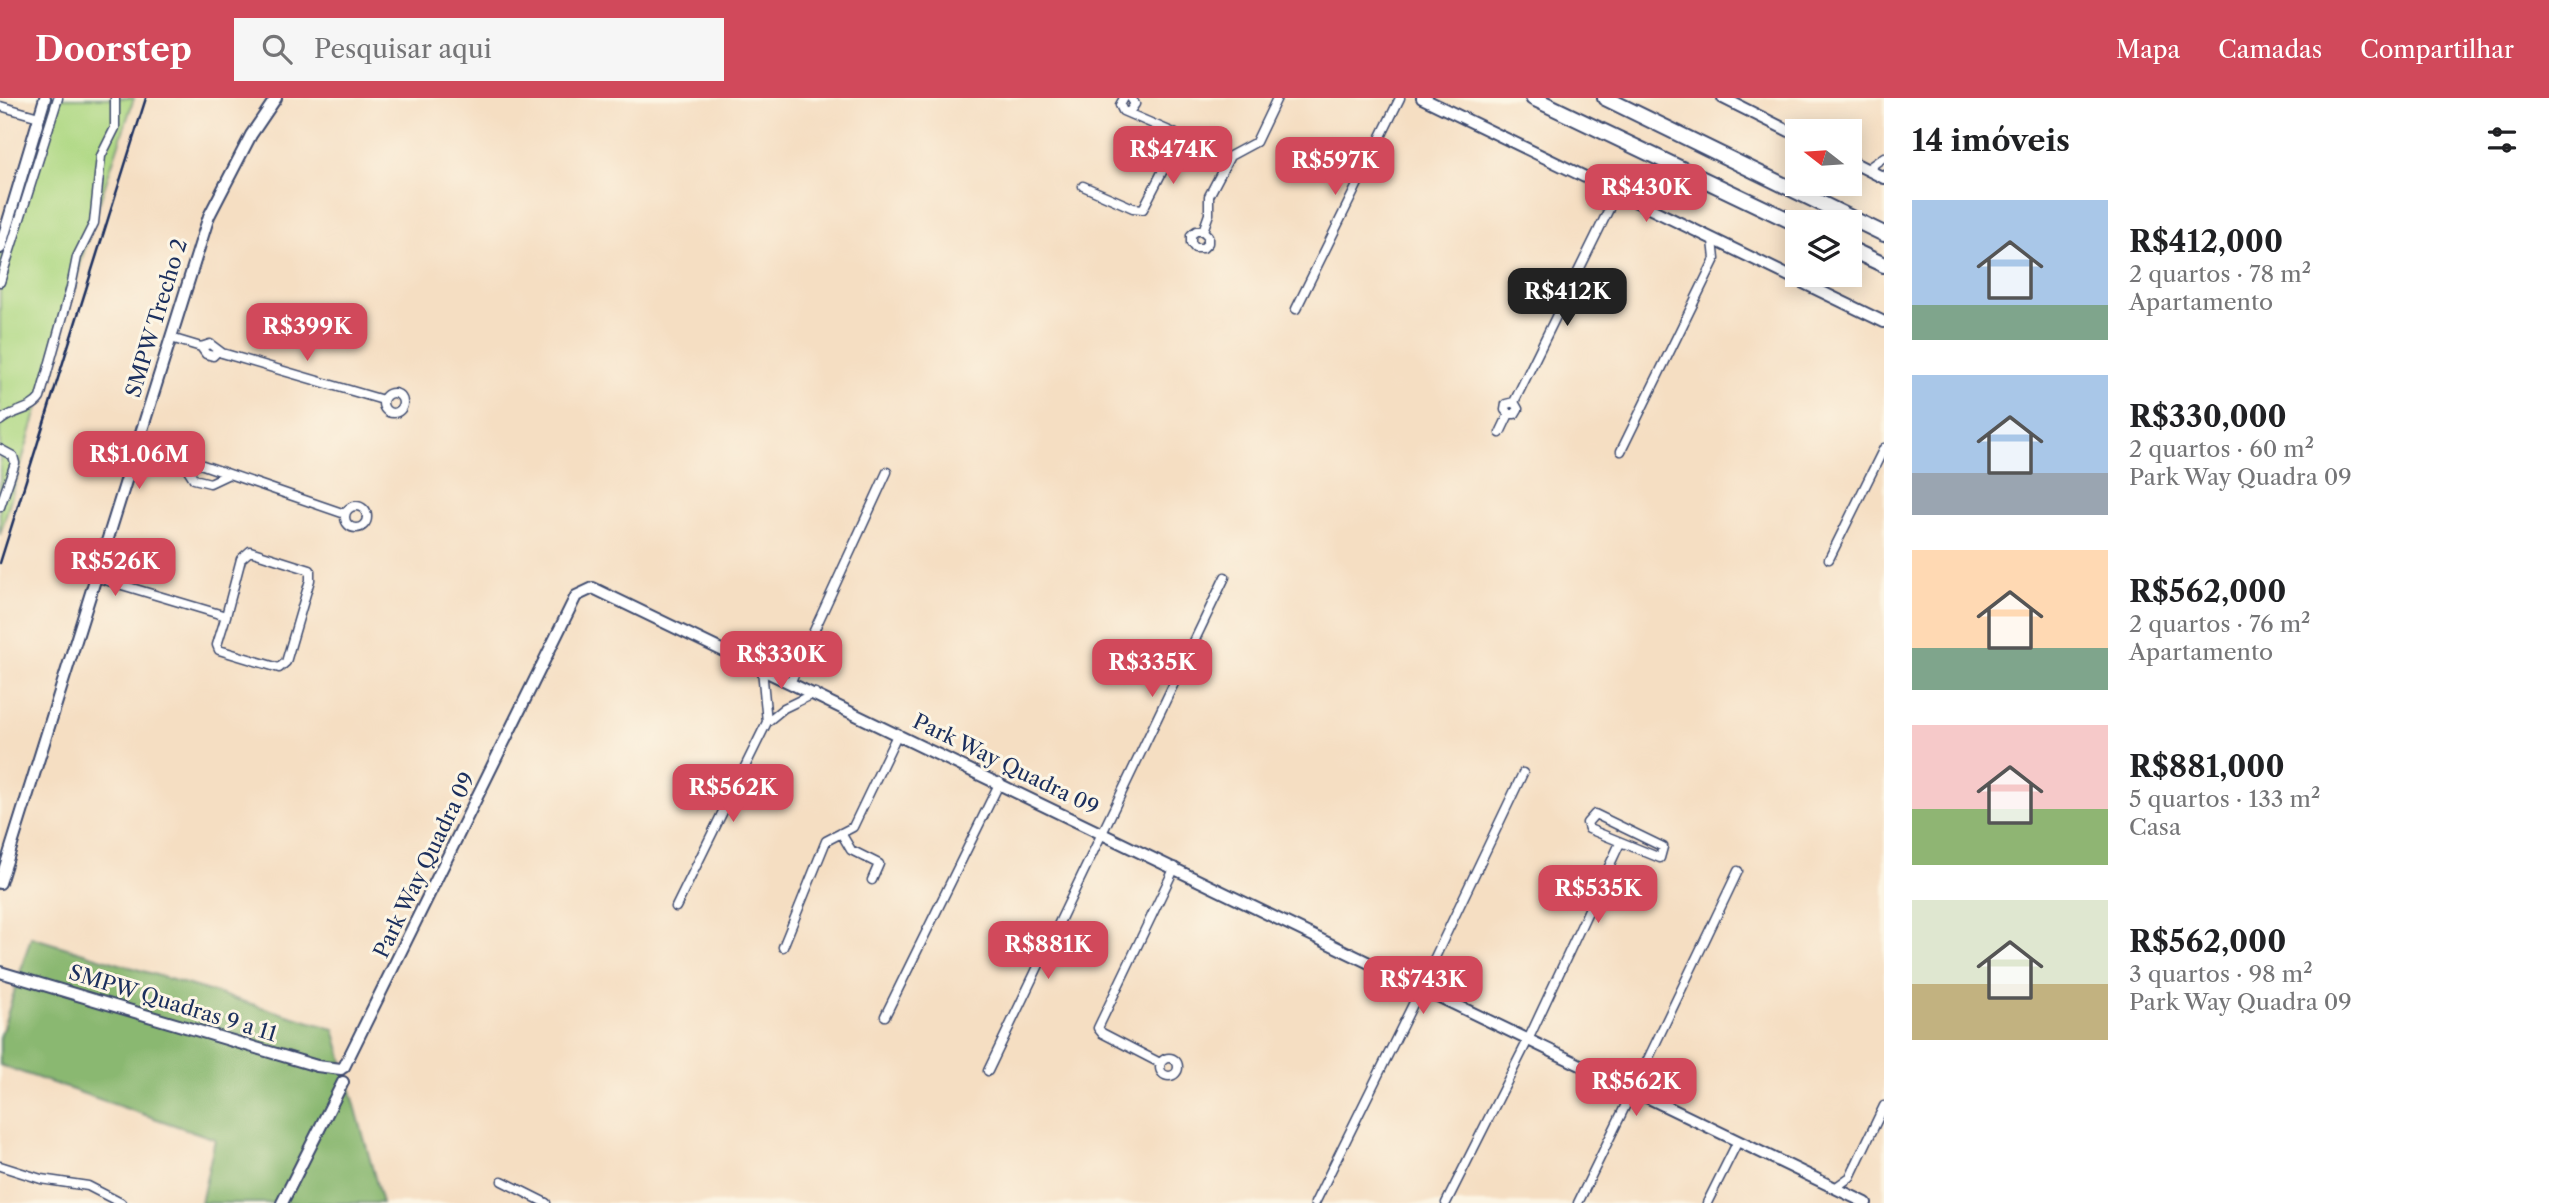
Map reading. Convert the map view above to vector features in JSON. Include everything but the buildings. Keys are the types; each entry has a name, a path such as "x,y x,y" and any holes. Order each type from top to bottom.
{"highway":[{"path":"1533,98 1785,217"},
{"path":"1605,98 1884,233"},
{"path":"1862,254 1884,265"}],"street":[{"path":"0,248 45,98"},
{"path":"0,282 58,98"},
{"path":"0,421 11,412 36,403 40,398 80,247 94,223 101,156 115,128 115,98"},
{"name":"SMPW Trecho 2","path":"0,883 209,216 251,135 276,98"},
{"path":"1083,186 1139,210 1147,206 1178,139 1174,133 1121,107 1124,98"},
{"path":"1130,111 1135,104 1131,98"},
{"path":"1203,231 1209,214 1209,196 1230,156 1256,142 1277,98"},
{"path":"1296,309 1400,98"},
{"path":"1422,98 1884,322"},
{"path":"1723,98 1785,129"},
{"path":"0,106 39,117"},
{"path":"1867,169 1884,157"},
{"path":"1862,167 1884,177"},
{"path":"1609,189 1610,208"},
{"path":"1500,433 1509,414 1505,407 1508,402 1514,402 1610,208 1623,196"},
{"path":"1713,240 1715,259"},
{"path":"1621,451 1715,259 1731,248"},
{"path":"171,338 201,346 210,344 218,351 383,400"},
{"path":"1829,559 1884,448"},
{"path":"0,449 13,456 15,463 0,507"},
{"path":"134,454 187,468 200,464 345,514"},
{"path":"187,468 194,479 210,483 228,475"},
{"path":"791,681 887,472"},
{"path":"258,551 310,570 310,580 283,667 274,668 219,650 218,640 226,616 245,553 258,551"},
{"path":"95,577 226,616"},
{"path":"988,1071 1105,833 1225,577"},
{"name":"Park Way Quadra 09","path":"282,1203 342,1074 578,594 597,588 1866,1203"},
{"path":"761,667 767,700 767,722"},
{"path":"677,907 767,722 784,708 815,693"},
{"path":"767,700 784,708"},
{"path":"783,947 824,846 829,838 849,831 857,819 898,733"},
{"path":"1315,1203 1523,773"},
{"path":"885,1017 1000,782"},
{"path":"1591,815 1664,849 1657,859 1620,843 1587,828 1591,815"},
{"path":"841,833 851,850 879,864 872,880"},
{"path":"1446,1203 1528,1040 1620,843"},
{"path":"1160,1063 1102,1033 1098,1028 1175,867"},
{"path":"1578,1203 1738,871"},
{"name":"SMPW Quadras 9 a 11","path":"0,966 17,976"},
{"name":"SMPW Quadras 9 a 11","path":"0,972 342,1074"},
{"path":"1634,1090 1639,1077"},
{"path":"1835,1188 1850,1177 1884,1106"},
{"path":"1707,1203 1738,1141"},
{"path":"0,1166 41,1179 88,1186 121,1203"},
{"path":"1850,1177 1853,1197"},
{"path":"502,1181 544,1203"}],"green space":[{"path":"48,98 134,98 90,231 0,535 0,252"},
{"path":"31,937 334,1029 382,1203 201,1203 215,1139 0,1065 0,1038"}],"railway":[{"path":"0,563 146,98"}]}
